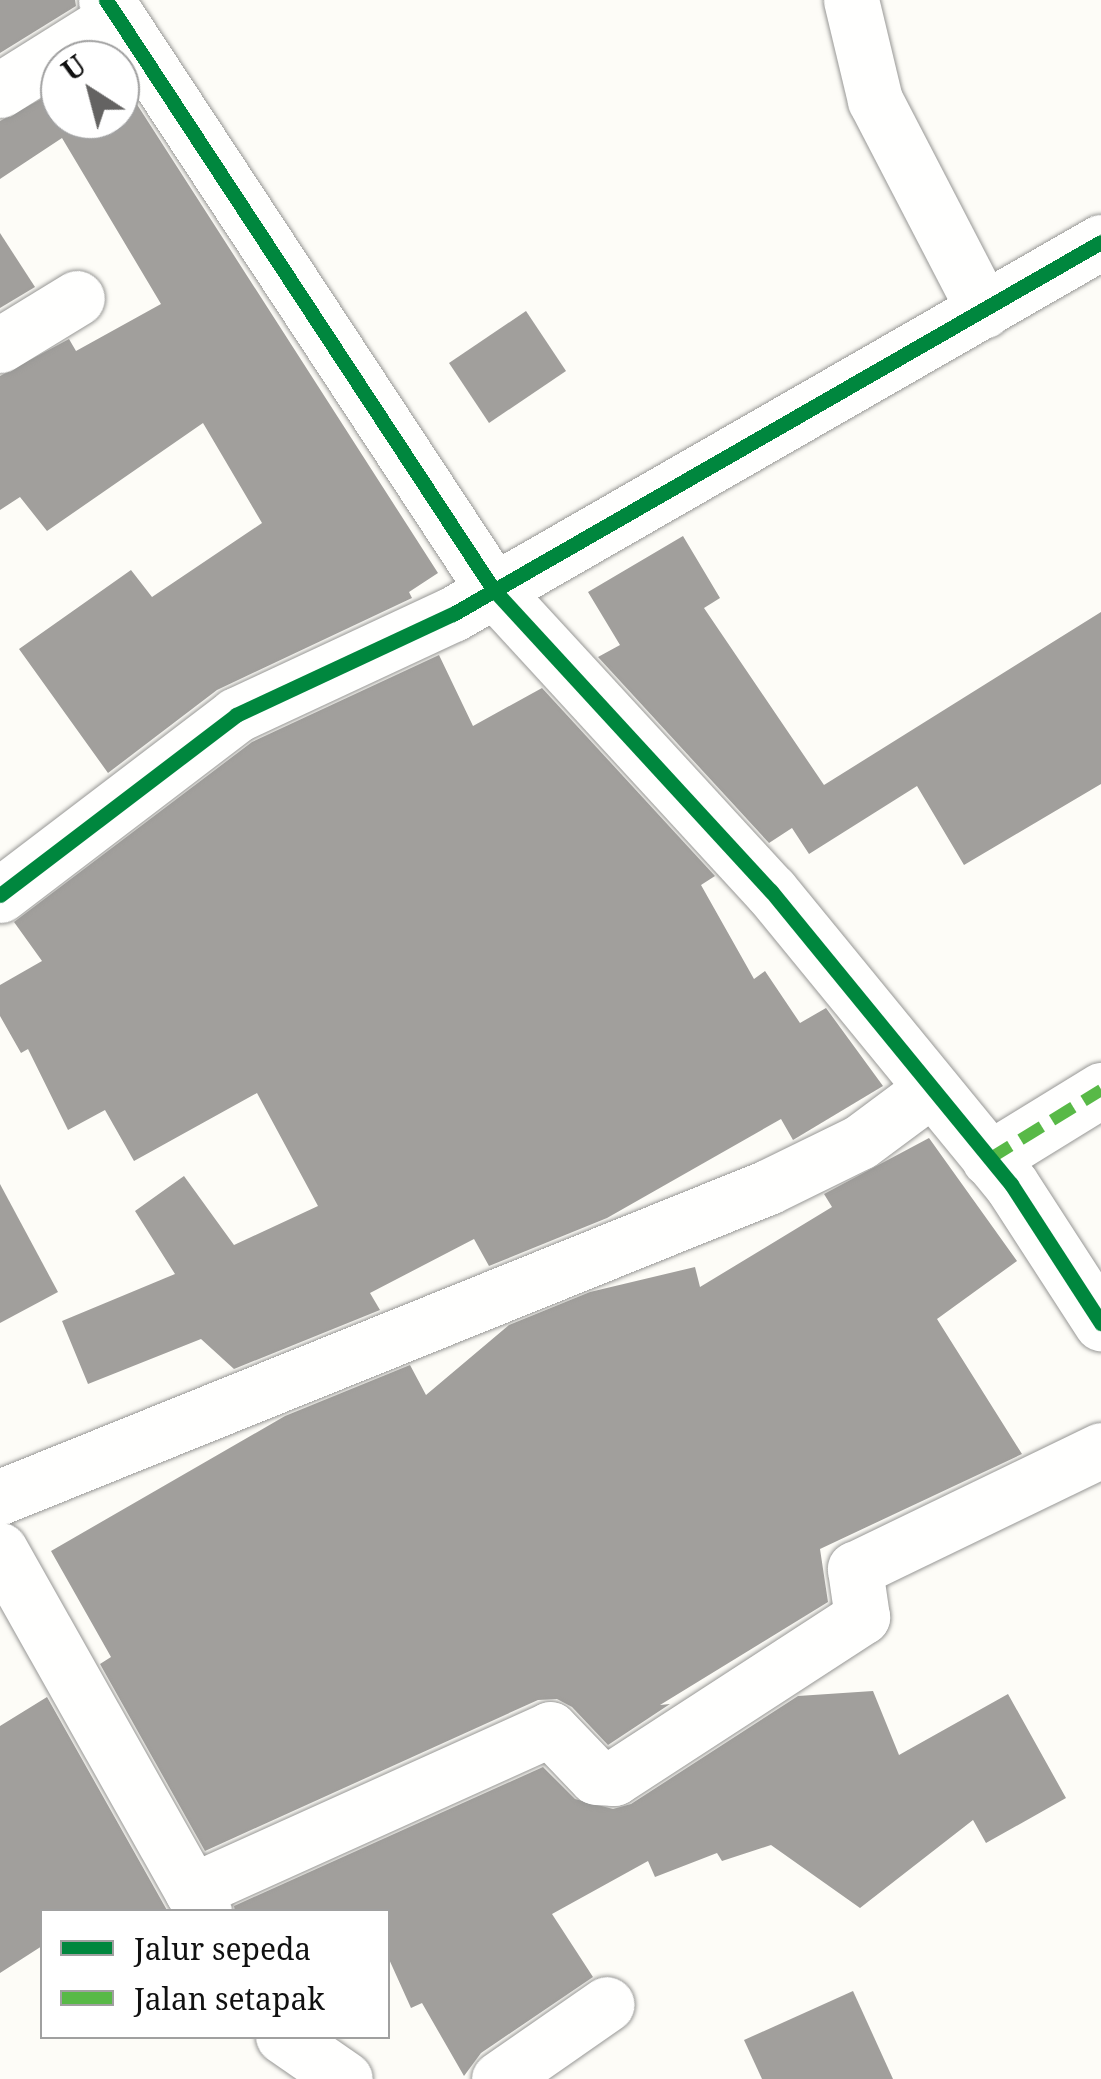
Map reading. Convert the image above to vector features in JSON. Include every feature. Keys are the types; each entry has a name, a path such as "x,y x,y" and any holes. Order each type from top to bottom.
{"street":[{"path":"851,0 875,100 984,310"},
{"path":"0,90 111,9 493,589 771,891 989,1159 1101,1324"},
{"path":"0,894 236,715 493,589 1101,242"},
{"path":"0,345 77,298"},
{"path":"0,1496 768,1187 860,1142 930,1090"},
{"path":"989,1159 1101,1090"},
{"path":"0,1550 198,1901 550,1729 596,1778 614,1778 862,1617 855,1570 1101,1450"},
{"path":"499,2079 607,2004"},
{"path":"287,2039 345,2079"}],"building":[{"path":"0,0 75,0 76,6 0,53"},
{"path":"40,100 40,140 59,140 0,179 0,121"},
{"path":"140,109 438,573 409,592 412,598 217,690 108,773 19,649 131,570 152,597 262,523 203,423 47,531 20,497 0,510 0,376 69,339 76,351 161,304 63,140 140,140"},
{"path":"0,233 35,287 0,308"},
{"path":"526,311 566,371 489,423 449,363"},
{"path":"683,536 720,598 704,608 824,785 1101,612 1101,784 964,865 917,786 809,854 792,828 769,843 598,657 620,645 588,592"},
{"path":"439,655 473,726 542,688 715,876 701,885 754,979 765,971 800,1023 826,1008 883,1086 793,1140 781,1119 607,1218 489,1266 474,1239 370,1293 380,1310 234,1369 201,1339 88,1384 62,1321 175,1274 135,1211 184,1176 234,1245 318,1206 257,1093 134,1161 105,1110 68,1130 28,1049 21,1053 0,1016 0,985 42,961 14,922 252,742"},
{"path":"929,1138 1017,1261 937,1319 1022,1454 820,1549 828,1602 660,1705 670,1704 608,1745 572,1707 557,1699 538,1700 205,1851 100,1664 111,1657 51,1551 285,1416 410,1365 426,1395 509,1325 590,1292 695,1267 700,1287 832,1207 824,1194"},
{"path":"0,1184 58,1292 0,1323"},
{"path":"873,1691 899,1755 1008,1694 1066,1798 986,1843 973,1820 860,1908 771,1845 722,1861 717,1853 655,1877 648,1861 552,1914 593,1977 481,2053 464,2076 422,2003 411,2008 390,1961 390,1909 234,1909 543,1767 575,1799 613,1809 631,1804 798,1696"},
{"path":"47,1697 166,1909 40,1909 40,1947 0,1973 0,1726"},
{"path":"853,1991 893,2079 762,2079 744,2040"}],"marked path":[{"path":"989,1159 1101,1090"}],"cycle path":[{"path":"106,0 493,589 771,891 1011,1184 1101,1323"},
{"path":"0,895 236,715 453,614 1101,242"}]}
